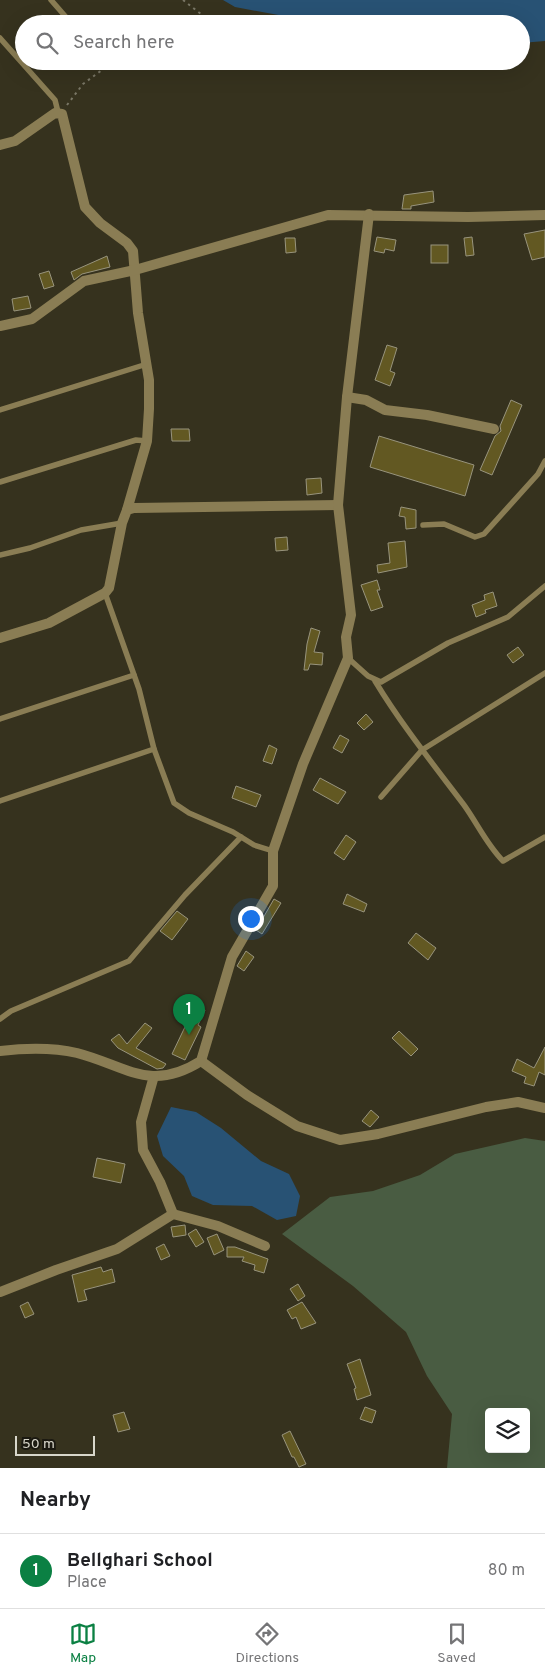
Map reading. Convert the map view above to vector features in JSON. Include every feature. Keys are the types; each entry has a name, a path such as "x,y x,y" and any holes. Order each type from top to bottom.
{"street":[{"path":"0,638 50,623 105,593 109,588 122,524 147,441 150,409 147,364 138,313 133,251 127,243 100,223 85,208 73,165 64,118 59,112 15,141 1,144"},
{"path":"0,1051 37,1047 76,1053 138,1074 166,1077 185,1070 201,1061 232,957 273,886 273,851 303,764 348,658 346,637 351,615 338,505 346,397 368,214"},
{"path":"0,326 32,319 84,281 135,270 328,215 368,214 468,217 545,215"},
{"path":"346,397 366,400 385,410 427,415 494,429"},
{"path":"127,510 134,508 338,505"},
{"path":"201,1061 247,1095 297,1126 340,1140 378,1134 486,1107 518,1102 545,1108"},
{"path":"154,1076 141,1122 143,1150 174,1214"},
{"path":"0,1292 117,1249 174,1214 218,1226 265,1246"}],"lane":[{"path":"51,0 64,15"},
{"path":"0,38 15,55"},
{"path":"28,70 55,100 59,112"},
{"path":"0,410 147,364"},
{"path":"0,482 136,440 147,441"},
{"path":"424,525 444,524 475,537 484,534 538,474 545,461"},
{"path":"0,555 30,548 81,530 122,524"},
{"path":"375,681 381,682 448,643 508,617 545,586"},
{"path":"105,593 134,675 148,720 154,749 174,803 188,813 241,837 254,845 273,851"},
{"path":"348,658 375,681 422,750 465,806 494,852 503,861 545,837"},
{"path":"381,797 422,750 545,673"},
{"path":"0,719 134,675"},
{"path":"0,801 154,749"},
{"path":"0,1019 20,1007 129,961 186,895 241,837"}],"path":[{"path":"183,0 202,15"},
{"path":"59,112 83,84 98,70"}],"green space":[{"path":"525,1138 545,1141 545,1468 447,1468 452,1414 427,1376 406,1332 353,1286 282,1234 330,1197 373,1191 420,1175 455,1154"}],"water":[{"path":"223,0 545,0 545,41 530,42 530,15 278,15 235,7"},
{"path":"171,1107 196,1112 221,1128 261,1161 289,1174 300,1196 296,1216 277,1220 252,1206 213,1205 192,1196 184,1176 163,1156 157,1136"}],"building":[{"path":"433,191 434,202 411,206 411,209 402,209 404,195"},
{"path":"545,230 545,257 532,260 524,234"},
{"path":"377,237 396,240 394,251 385,249 384,253 374,251"},
{"path":"472,237 474,255 466,256 464,238"},
{"path":"285,238 295,238 296,252 286,253"},
{"path":"431,245 448,245 448,263 431,263"},
{"path":"107,256 110,267 82,274 74,280 71,272"},
{"path":"49,271 54,286 44,289 39,274"},
{"path":"28,296 31,308 14,311 12,299"},
{"path":"387,345 397,348 390,371 395,373 390,386 375,380"},
{"path":"511,400 522,405 492,475 480,470 495,436 501,431 500,426"},
{"path":"171,429 189,429 190,441 172,441"},
{"path":"379,436 474,465 465,496 370,467"},
{"path":"321,478 322,493 307,495 306,479"},
{"path":"401,507 416,510 416,528 406,529 405,517 399,516"},
{"path":"287,537 288,550 276,551 275,538"},
{"path":"405,541 407,567 378,573 377,565 390,563 388,543"},
{"path":"377,580 380,590 377,590 383,607 371,611 361,585"},
{"path":"493,592 497,606 485,610 486,613 476,617 472,605 485,600 484,595"},
{"path":"311,628 320,631 314,652 323,653 322,665 310,664 308,670 304,670 307,644"},
{"path":"518,647 524,655 513,663 507,655"},
{"path":"366,714 373,722 364,730 357,723"},
{"path":"340,735 349,740 342,753 333,748"},
{"path":"269,745 277,749 272,764 263,761"},
{"path":"320,778 346,792 338,804 313,790"},
{"path":"236,786 261,795 256,807 232,798"},
{"path":"346,835 356,842 344,860 334,853"},
{"path":"347,894 367,904 364,912 343,904"},
{"path":"274,899 281,903 262,934 256,930"},
{"path":"177,911 188,919 172,940 160,931"},
{"path":"416,933 436,948 428,960 408,943"},
{"path":"246,951 254,957 244,971 237,966"},
{"path":"195,1006 205,1010 198,1025 201,1027 185,1060 172,1054"},
{"path":"145,1023 152,1028 136,1048 166,1064 163,1068 157,1069 118,1048 111,1040 119,1034 127,1044"},
{"path":"399,1031 418,1049 411,1056 392,1038"},
{"path":"545,1047 545,1075 539,1072 534,1086 524,1083 526,1077 512,1071 517,1059 534,1068"},
{"path":"371,1110 379,1117 370,1127 362,1121"},
{"path":"97,1158 125,1164 121,1183 93,1177"},
{"path":"185,1225 186,1235 173,1237 171,1227"},
{"path":"196,1229 204,1242 196,1247 188,1234"},
{"path":"217,1234 224,1250 214,1255 207,1238"},
{"path":"164,1244 170,1256 161,1260 156,1248"},
{"path":"227,1247 235,1247 268,1259 264,1273 254,1270 255,1265 242,1261 244,1257 227,1257"},
{"path":"101,1267 103,1272 112,1269 115,1282 84,1290 87,1300 78,1302 72,1275"},
{"path":"298,1284 305,1296 298,1301 290,1289"},
{"path":"28,1302 34,1314 25,1318 20,1306"},
{"path":"302,1302 316,1323 301,1329 296,1317 292,1319 287,1310"},
{"path":"360,1359 371,1395 357,1400 354,1389 356,1388 347,1364"},
{"path":"365,1407 376,1411 372,1423 360,1419"},
{"path":"124,1412 130,1429 118,1432 113,1415"},
{"path":"290,1431 306,1464 299,1467 282,1435"}],"place":[{"name":"Bellghari School","path":"189,1035"}]}
